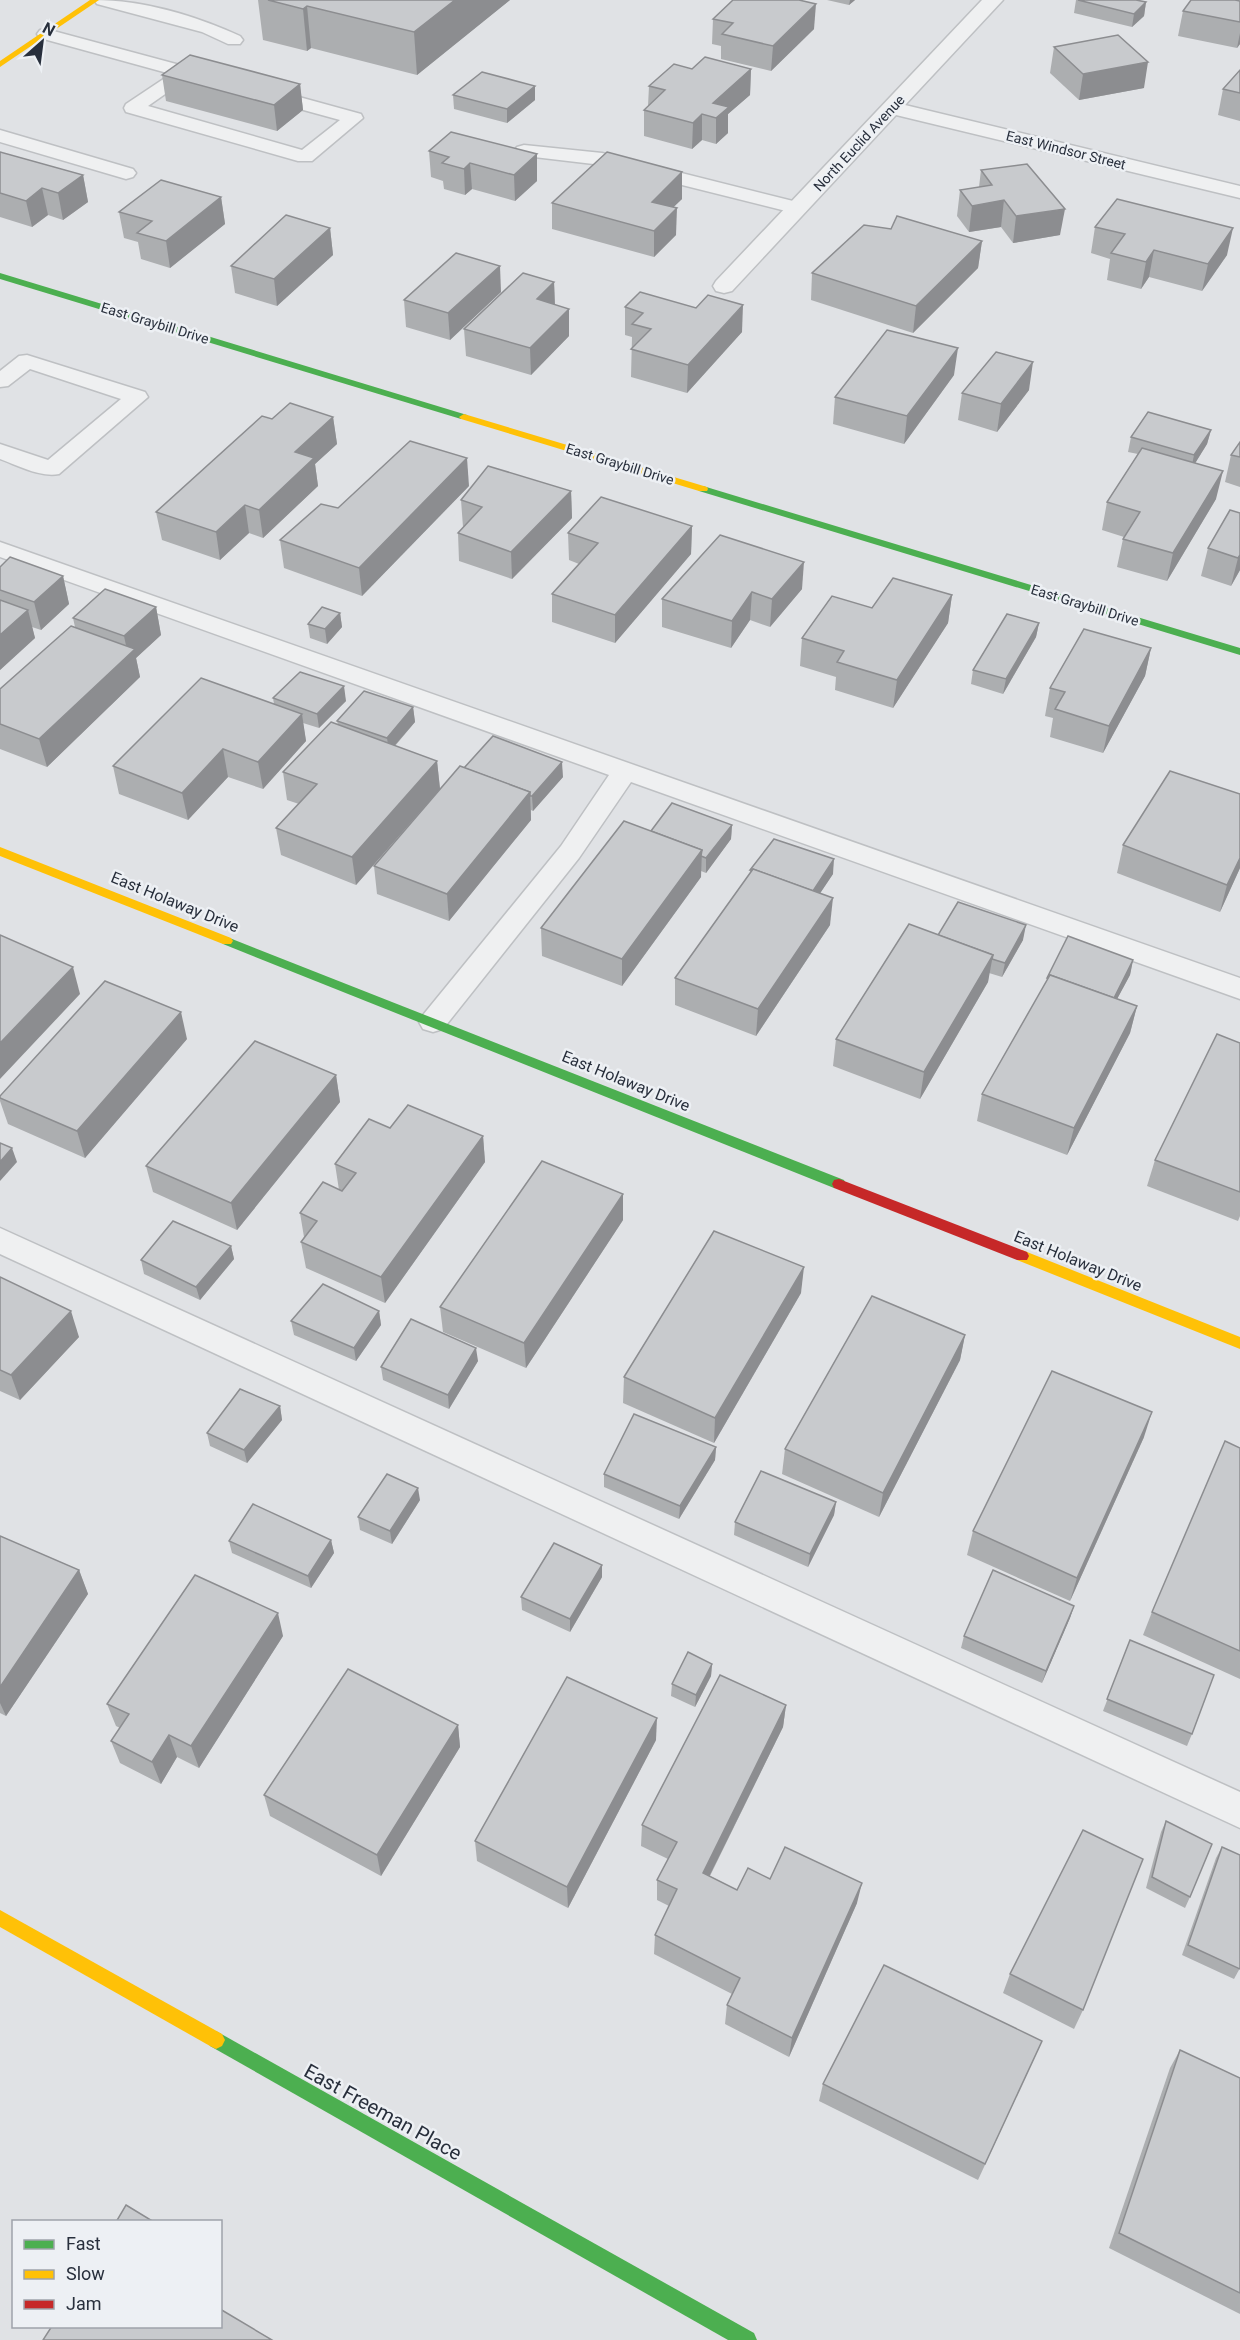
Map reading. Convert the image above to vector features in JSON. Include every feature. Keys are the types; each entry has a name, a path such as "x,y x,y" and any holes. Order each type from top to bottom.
{"street":[{"path":"0,65 95,0"},
{"name":"North Euclid Avenue","path":"724,286 993,0"},
{"name":"East Windsor Street","path":"892,108 1240,192"},
{"name":"East Graybill Drive","path":"0,276 1240,652"},
{"name":"East Holaway Drive","path":"0,851 1240,1343"},
{"name":"East Freeman Place","path":"0,1918 747,2340"}],"lane":[{"path":"103,0 208,28 234,40"},
{"path":"46,34 354,118 305,157 132,108 184,72"},
{"path":"0,136 126,172"},
{"path":"524,151 602,159 798,208"},
{"path":"0,381 27,361 138,397 51,469 0,452"},
{"path":"0,549 1240,989"},
{"path":"434,1022 570,852 626,771"},
{"path":"0,1240 1240,1810"}],"building":[{"path":"268,0 455,0 414,32 307,6 303,9"},
{"path":"733,0 799,0 816,4 773,46 722,34 733,23 713,19"},
{"path":"1078,0 1136,0 1146,2 1134,14"},
{"path":"1191,0 1240,1 1240,22 1183,11"},
{"path":"1118,35 1148,62 1083,74 1054,47"},
{"path":"190,55 300,84 274,105 162,75"},
{"path":"705,57 751,69 713,103 729,107 716,118 702,114 693,123 644,110 665,90 649,86 674,64 692,69"},
{"path":"1240,70 1240,93 1223,89"},
{"path":"482,72 535,86 507,109 453,95"},
{"path":"451,132 537,154 514,175 470,163 464,169 442,163 449,157 429,151"},
{"path":"0,152 83,175 58,193 42,188 26,201 0,193"},
{"path":"607,152 682,172 652,202 677,208 654,231 552,203"},
{"path":"1027,164 1065,209 1016,216 1004,200 972,206 960,190 992,185 981,170"},
{"path":"161,180 221,197 166,241 137,233 152,221 119,212"},
{"path":"1117,199 1233,228 1208,264 1154,250 1146,262 1111,253 1125,234 1095,227"},
{"path":"286,215 330,228 274,279 231,266"},
{"path":"897,216 982,241 916,306 812,273 864,225 891,229"},
{"path":"456,253 500,266 448,313 404,300"},
{"path":"523,273 554,282 537,299 569,309 530,348 464,329"},
{"path":"640,292 696,308 708,295 743,305 688,365 631,349 651,329 632,324 643,313 625,307"},
{"path":"887,330 958,348 907,416 835,397"},
{"path":"996,352 1033,362 1001,404 962,393"},
{"path":"290,403 333,417 295,452 314,458 259,510 245,505 216,532 156,512 262,416 272,419"},
{"path":"1148,412 1211,430 1194,455 1131,437"},
{"path":"410,441 467,458 359,568 280,540 321,504 338,508"},
{"path":"1240,442 1240,457 1231,455"},
{"path":"1142,448 1223,471 1173,553 1123,539 1140,512 1107,502"},
{"path":"488,466 571,491 511,552 458,533 482,507 461,500"},
{"path":"601,497 692,526 615,615 552,594 598,543 568,533"},
{"path":"1230,510 1240,513 1240,555 1238,558 1208,548"},
{"path":"720,535 804,562 772,599 752,592 732,621 662,599"},
{"path":"10,557 63,576 34,602 0,590 0,567"},
{"path":"893,578 952,595 897,680 837,662 844,651 802,638 832,596 872,608"},
{"path":"105,589 156,607 124,636 73,618"},
{"path":"0,600 28,610 0,635"},
{"path":"322,607 340,613 325,629 308,624"},
{"path":"1007,614 1039,623 1006,679 973,670"},
{"path":"71,626 135,649 39,739 0,724 0,689"},
{"path":"1084,629 1151,648 1109,726 1055,709 1065,692 1050,688"},
{"path":"300,672 344,686 317,714 273,698"},
{"path":"201,678 302,714 258,762 223,749 182,793 113,766"},
{"path":"364,691 413,707 387,738 337,721"},
{"path":"331,722 437,761 352,857 276,828 317,784 283,772"},
{"path":"493,736 562,762 532,796 530,792 464,768"},
{"path":"460,766 530,792 447,894 374,866"},
{"path":"1170,771 1240,794 1240,858 1227,885 1123,845"},
{"path":"672,803 732,825 706,858 701,856 702,850 651,831"},
{"path":"624,821 702,850 622,959 541,928"},
{"path":"774,839 834,859 813,891 753,869 750,870"},
{"path":"753,869 833,898 758,1009 675,978"},
{"path":"958,902 1026,925 1005,963 992,959 993,955 938,935"},
{"path":"909,924 993,955 924,1072 836,1039"},
{"path":"0,935 73,967 0,1043"},
{"path":"1068,936 1133,960 1114,998 1050,975 1047,978"},
{"path":"1050,975 1137,1006 1074,1128 982,1094"},
{"path":"105,981 181,1012 77,1131 0,1098 0,1096"},
{"path":"1217,1034 1240,1043 1240,1192 1155,1160"},
{"path":"255,1041 336,1075 231,1203 146,1166"},
{"path":"408,1105 483,1136 381,1277 301,1242 317,1221 300,1213 323,1182 342,1191 356,1173 335,1164 369,1119 390,1128"},
{"path":"0,1143 12,1148 0,1162"},
{"path":"542,1161 623,1194 524,1343 440,1307"},
{"path":"173,1221 231,1246 196,1287 141,1260"},
{"path":"714,1231 804,1267 715,1418 624,1377"},
{"path":"0,1277 71,1311 11,1375 0,1370"},
{"path":"323,1284 379,1311 354,1348 291,1321"},
{"path":"872,1296 965,1335 883,1493 785,1449"},
{"path":"411,1319 476,1348 448,1395 381,1367"},
{"path":"1052,1371 1152,1412 1077,1578 973,1531"},
{"path":"240,1389 280,1406 244,1450 207,1433"},
{"path":"634,1414 716,1447 680,1506 604,1474"},
{"path":"1225,1441 1240,1448 1240,1651 1152,1612"},
{"path":"761,1471 836,1502 810,1554 735,1522"},
{"path":"387,1474 418,1488 390,1531 358,1517"},
{"path":"253,1504 331,1540 308,1576 229,1541"},
{"path":"0,1536 79,1570 0,1687"},
{"path":"554,1543 602,1565 570,1619 521,1597"},
{"path":"993,1570 1074,1606 1046,1671 964,1636"},
{"path":"195,1575 278,1613 191,1746 169,1735 152,1762 111,1741 129,1714 107,1704"},
{"path":"1130,1640 1214,1675 1192,1734 1107,1699"},
{"path":"688,1652 712,1664 696,1695 672,1684"},
{"path":"348,1669 458,1725 377,1855 264,1795"},
{"path":"720,1675 786,1705 703,1873 737,1890 748,1868 770,1879 785,1847 862,1883 792,2038 727,2005 740,1978 655,1935 677,1889 657,1880 677,1842 642,1825"},
{"path":"567,1677 657,1718 567,1887 475,1841"},
{"path":"1166,1821 1212,1844 1190,1897 1152,1877"},
{"path":"1083,1830 1143,1859 1083,2010 1010,1974"},
{"path":"1222,1847 1240,1855 1240,1969 1188,1945"},
{"path":"884,1965 1042,2041 985,2164 823,2084"},
{"path":"1180,2050 1240,2078 1240,2293 1119,2233"},
{"path":"126,2205 151,2220 117,2220"},
{"path":"222,2310 272,2340 43,2340 51,2328 222,2328"}],"traffic: fast":[{"path":"0,276 464,417"},
{"path":"703,489 1240,652"},
{"path":"227,941 839,1184"},
{"path":"216,2040 747,2340"}],"traffic: slow":[{"path":"0,65 95,0"},
{"path":"464,417 703,489"},
{"path":"0,851 227,941"},
{"path":"1022,1256 1240,1343"},
{"path":"0,1918 216,2040"}],"traffic: jam":[{"path":"839,1184 1022,1256"}]}
